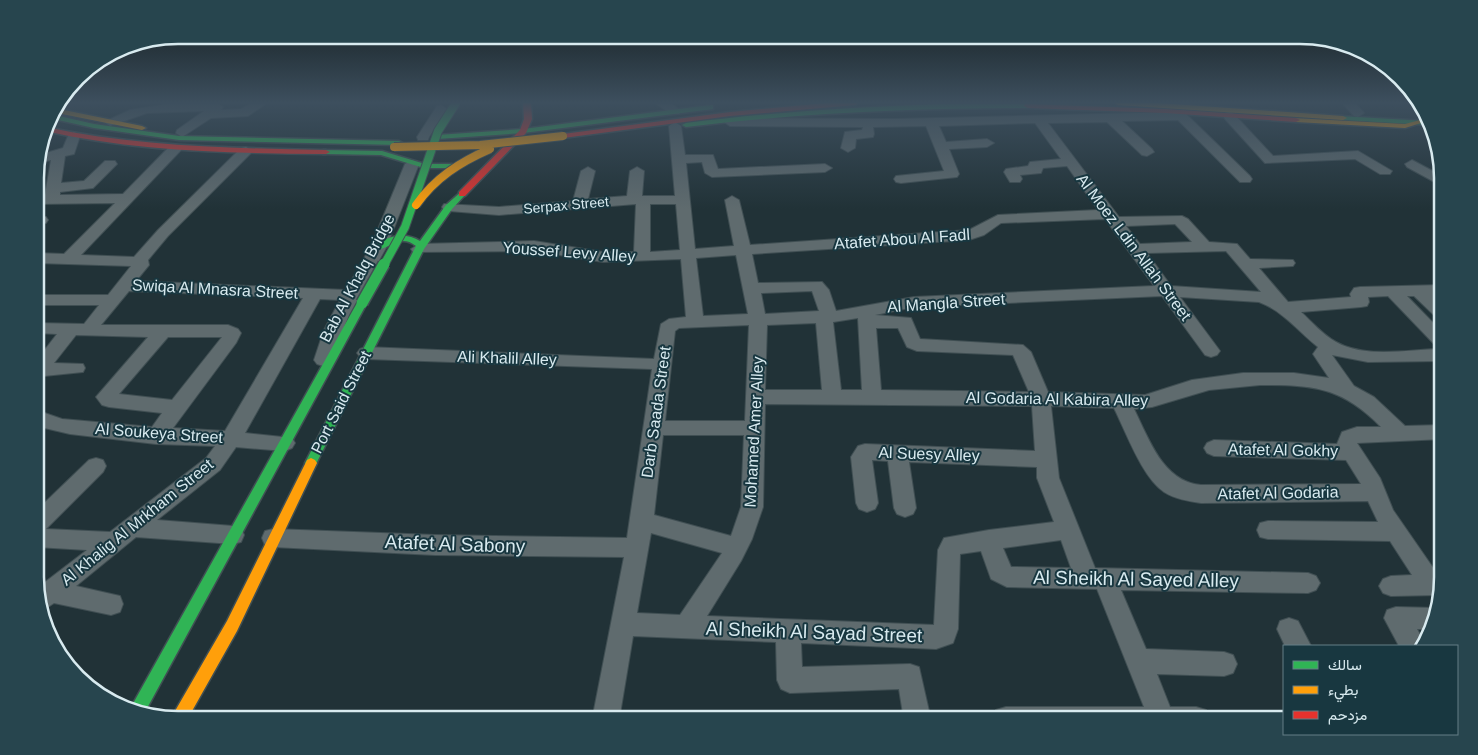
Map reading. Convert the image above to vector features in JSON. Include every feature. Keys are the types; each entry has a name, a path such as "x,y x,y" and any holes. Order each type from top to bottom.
{"main road":[{"path":"90,138 175,150 382,153 396,156 412,164 436,167 452,166 526,147 573,138"},
{"path":"133,138 172,144 437,147 543,138"},
{"path":"192,138 407,142 479,138"},
{"path":"429,138 447,149 452,166 444,202"},
{"name":"Bab Al Khalq Bridge","path":"356,299 405,227 435,138"},
{"path":"405,227 424,193 448,170 473,156 514,138"},
{"name":"Port Said Street","path":"184,711 204,680 229,622 274,538 419,249 434,227 444,202 521,138"},
{"path":"432,212 434,227"},
{"path":"379,247 390,240 406,238 417,241 419,249"},
{"name":"Port Said Street","path":"140,706 190,621 233,535 320,384"}],"street":[{"path":"46,154 59,154 70,151 73,138"},
{"path":"677,138 695,322"},
{"path":"848,148 850,138"},
{"path":"901,178 952,174 938,138"},
{"name":"Al Moez Ldin Allah Street","path":"1053,138 1211,350"},
{"path":"1133,138 1147,152"},
{"path":"1203,138 1244,180"},
{"path":"1250,138 1270,160 1358,155 1386,171"},
{"path":"941,146 987,143"},
{"path":"68,259 175,150"},
{"path":"139,261 163,233 246,151"},
{"path":"53,194 59,154"},
{"path":"740,157 742,172"},
{"path":"679,159 708,158 712,173 825,168"},
{"path":"1015,179 1011,172 1036,170 1034,166 1036,164 1071,162"},
{"path":"44,197 88,185 110,164"},
{"name":"Port Said Street","path":"320,384 324,353 356,299 412,164"},
{"path":"1412,164 1434,177"},
{"path":"808,169 813,185"},
{"path":"580,203 588,171"},
{"path":"636,171 642,256"},
{"path":"53,194 128,198"},
{"name":"Serpax Street","path":"444,202 499,211 580,203 683,200"},
{"name":"Mohamed Amer Alley","path":"686,627 747,527 752,507 758,319 732,200"},
{"name":"Atafet Abou Al Fadl","path":"688,254 969,236 984,231 990,222 998,219 1177,219 1183,222 1204,246"},
{"name":"Youssef Levy Alley","path":"419,249 534,246 603,257 688,254"},
{"path":"1135,249 1204,246 1230,247 1284,306 1328,345 1352,355 1434,355"},
{"name":"Swiqa Al Mnasra Street","path":"44,258 139,261 142,263 124,286"},
{"path":"1246,264 1288,263"},
{"path":"91,329 124,286"},
{"name":"Swiqa Al Mnasra Street","path":"124,286 314,294 356,299"},
{"path":"752,288 816,286 821,290 826,316 832,397"},
{"path":"188,306 202,289"},
{"path":"1418,290 1434,305"},
{"path":"1284,306 1361,302 1358,293 1360,292 1434,290"},
{"name":"Al Mangla Street","path":"695,322 826,316 866,317 914,302 1167,291 1261,297 1284,306"},
{"path":"1392,291 1434,334"},
{"name":"Al Khalig Al Mrkham Street","path":"45,596 213,464 231,439 314,294"},
{"path":"44,300 113,300"},
{"path":"872,397 866,317 905,322 913,343 917,345 1020,350 1041,399 1048,478 1068,530 1096,579 1138,661 1159,711"},
{"path":"1421,320 1434,320"},
{"name":"Darb Saada Street","path":"607,711 642,521 667,328 675,323 695,322"},
{"path":"44,328 91,329 103,332 228,331 232,333 230,339 156,436"},
{"path":"44,361 71,329"},
{"path":"162,332 106,397 109,400 177,408"},
{"path":"1328,345 1322,354 1348,391"},
{"name":"Ali Khalil Alley","path":"366,353 648,364"},
{"path":"44,370 76,368"},
{"name":"Al Godaria Al Kabira Alley","path":"756,397 1156,400 1184,389 1207,384 1250,379 1288,380 1328,384 1348,391 1372,405 1399,432"},
{"path":"1120,401 1160,473 1172,486 1182,491"},
{"name":"Al Soukeya Street","path":"44,422 156,436 285,443"},
{"path":"654,428 754,428"},
{"path":"1434,432 1357,435 1349,437 1347,444 1376,492 1384,514 1434,581"},
{"name":"Atafet Al Gokhy","path":"1214,448 1352,452"},
{"name":"Al Suesy Alley","path":"867,503 862,454 869,452 1046,459"},
{"path":"897,453 905,508"},
{"path":"44,517 96,466"},
{"name":"Atafet Al Godaria","path":"1182,491 1201,494 1376,492"},
{"path":"642,521 736,547"},
{"path":"133,528 233,535"},
{"path":"952,546 989,539 1068,530"},
{"path":"1268,530 1396,532"},
{"path":"44,538 114,542"},
{"name":"Atafet Al Sabony","path":"274,538 436,545 637,548"},
{"name":"Al Sheikh Al Sayed Alley","path":"989,539 999,572 1002,575 1096,579 1308,583"},
{"name":"Al Sheikh Al Sayad Street","path":"624,624 936,637 944,635 946,629 949,550 952,546"},
{"path":"1391,586 1434,585"},
{"path":"45,597 112,604"},
{"path":"1412,645 1396,618 1428,618"},
{"path":"788,631 790,680 910,676 916,711"},
{"path":"1138,661 1224,664"}],"traffic: fast":[{"path":"189,138 399,143"},
{"path":"362,303 405,227 435,138"},
{"path":"326,152 382,153 424,166 452,166"},
{"path":"311,463 419,249 449,207 462,194"},
{"path":"379,247 389,241 400,238 410,239 420,245"},
{"path":"140,706 362,303"}],"traffic: slow":[{"path":"394,147 480,145 542,138"},
{"path":"416,205 431,186 448,171 490,149"},
{"path":"184,711 232,626 311,463"}],"traffic: jam":[{"path":"90,138 150,146 220,150 326,152"},
{"path":"462,194 516,138"}]}
